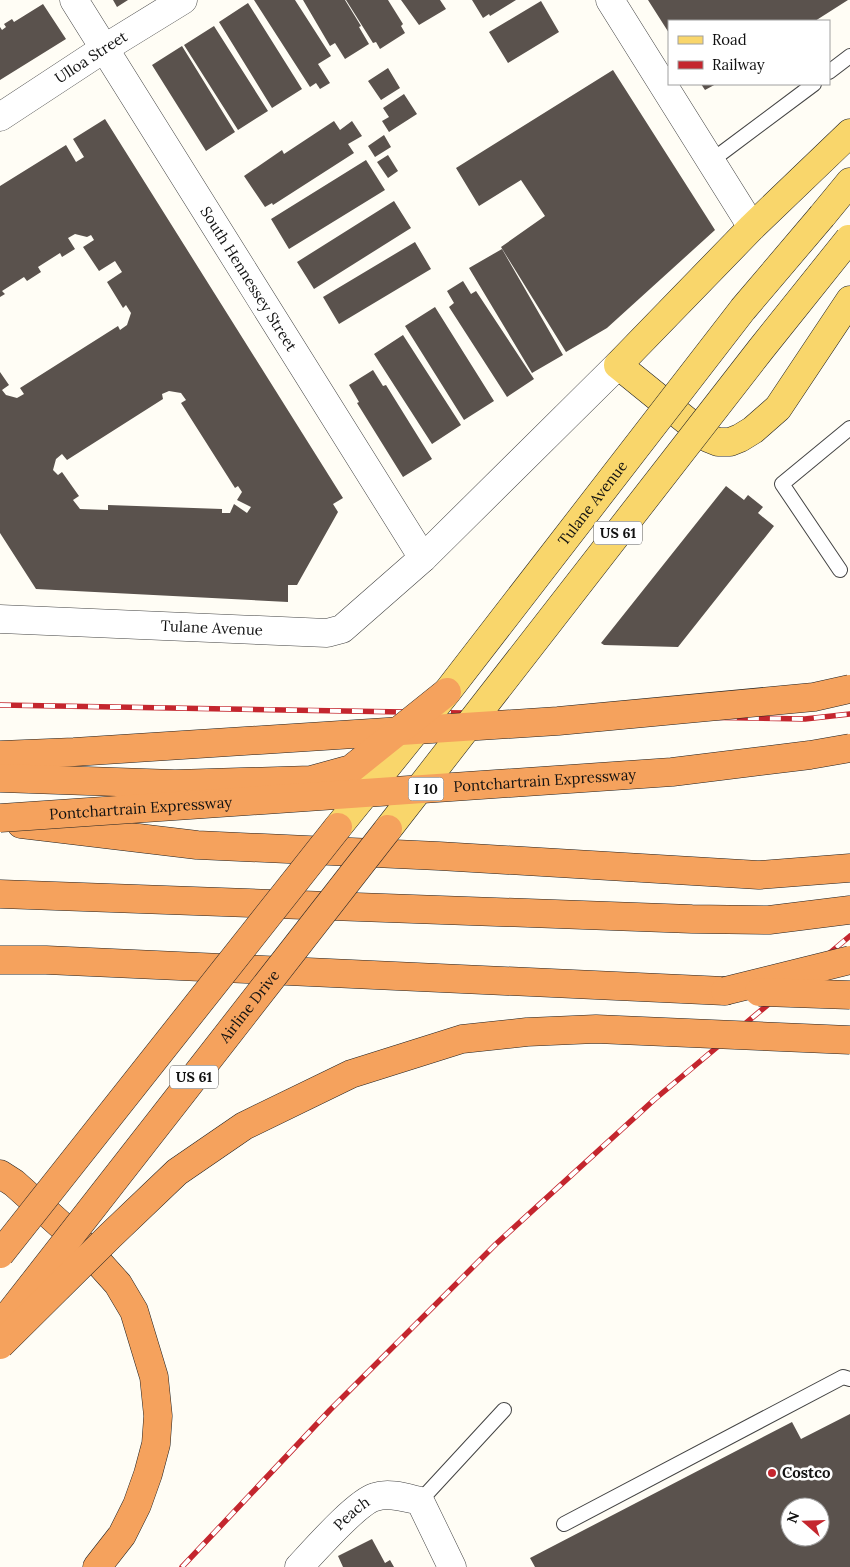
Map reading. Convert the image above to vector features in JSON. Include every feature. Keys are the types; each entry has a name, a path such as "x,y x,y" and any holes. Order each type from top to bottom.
{"highway":[{"path":"0,755 74,752 558,721 814,697 850,689"},
{"path":"0,778 175,784 311,780 351,769 447,692"},
{"name":"Pontchartrain Expressway","path":"0,820 672,772 810,755 850,748"},
{"path":"0,820 197,845 759,875 850,868"},
{"name":"US 61","path":"0,1254 338,826"},
{"name":"Airline Drive","path":"0,1326 388,828"},
{"path":"692,919 850,891"},
{"path":"0,894 692,919 769,920 850,910"},
{"path":"0,960 46,960 850,995"},
{"path":"725,991 850,960"},
{"path":"0,1345 177,1172 244,1126 351,1074 462,1039 527,1032 596,1029 850,1040"},
{"path":"0,1174 82,1244 118,1284 134,1311 154,1377 158,1416 156,1444 148,1474 122,1535 97,1567"}],"main road":[{"path":"850,133 752,227 618,365 708,438 718,442 730,442 753,430 778,408 850,300"},
{"name":"Tulane Avenue","path":"338,826 447,692 743,309 850,182"},
{"name":"US 61","path":"388,828 761,348 850,239"}],"street":[{"name":"South Hennessey Street","path":"74,0 423,558"},
{"name":"Ulloa Street","path":"0,117 105,48 183,0"},
{"path":"610,0 752,227"},
{"name":"Tulane Avenue","path":"0,618 327,633 342,629 423,558 618,365"},
{"name":"Peach","path":"299,1567 359,1506 375,1496 396,1496 420,1501"},
{"path":"420,1501 452,1567"}],"lane":[{"path":"830,71 850,56"},
{"path":"711,161 813,85"},
{"path":"840,570 782,484 850,428"},
{"path":"564,1524 843,1377 850,1379"},
{"path":"420,1501 504,1410"}],"building":[{"path":"113,0 128,0 117,7"},
{"path":"254,0 295,0 331,56 318,64 330,83 320,89 316,83 310,87"},
{"path":"303,0 345,0 361,26 359,27 369,44 345,59 335,43 330,46"},
{"path":"346,0 388,0 403,24 401,26 405,33 380,49 376,42 373,43"},
{"path":"401,0 440,0 446,9 419,25"},
{"path":"472,0 516,0 490,16 489,14 483,18"},
{"path":"648,0 848,0 817,20 668,20 668,31"},
{"path":"541,1 559,32 508,63 489,32"},
{"path":"248,3 302,89 272,108 219,22"},
{"path":"43,4 66,39 0,80 0,27 2,30 6,27 4,24 12,19 14,22"},
{"path":"214,26 268,111 238,130 184,45"},
{"path":"182,46 235,132 206,151 152,65"},
{"path":"388,68 400,88 381,100 368,81"},
{"path":"613,70 715,230 607,328 566,352 501,247 545,216 521,180 479,206 456,168"},
{"path":"702,85 714,85 705,90"},
{"path":"404,94 417,114 389,132 382,121 389,117 383,108"},
{"path":"105,119 343,498 333,504 338,512 297,585 288,585 288,602 36,589 0,533 0,372 9,385 2,390 6,395 17,398 24,394 20,388 118,326 120,330 127,325 131,313 126,305 123,308 107,282 122,272 115,261 99,271 83,247 94,240 91,235 87,237 75,234 68,238 75,249 62,257 60,253 38,267 41,272 27,281 24,277 2,291 5,294 0,297 0,186 66,145 76,162 84,157 73,139","holes":["169,391 181,393 186,400 181,403 235,488 238,486 242,492 237,500 251,507 247,513 234,504 230,513 222,513 222,509 108,505 108,510 80,509 73,500 79,496 62,472 58,475 53,470 56,459 62,454 67,460 163,399 162,394"]},
{"path":"334,121 340,130 352,121 362,136 348,144 354,153 273,205 272,203 265,207 244,176 282,150 284,154"},
{"path":"384,135 391,147 375,157 368,146"},
{"path":"388,155 398,171 388,178 377,162"},
{"path":"366,160 385,190 289,249 271,219"},
{"path":"394,201 411,228 314,289 297,262"},
{"path":"415,242 431,269 339,324 323,297"},
{"path":"502,249 563,355 532,373 469,268"},
{"path":"463,281 471,294 476,291 534,379 507,397 449,307 454,303 447,291"},
{"path":"435,307 494,401 464,420 405,326"},
{"path":"403,335 461,425 432,444 374,354"},
{"path":"373,370 383,386 386,385 432,459 403,477 357,403 359,402 349,385"},
{"path":"726,486 744,500 748,495 763,507 758,513 774,526 678,647 604,645 601,643"},
{"name":"Costco","path":"850,1414 850,1567 535,1567 530,1558 792,1422 801,1439"},
{"path":"372,1539 385,1563 390,1560 394,1567 343,1567 338,1556"}],"railway":[{"path":"0,705 805,719 850,714"},
{"path":"182,1567 330,1410 496,1244 655,1099 850,936"}],"place":[{"name":"Costco","path":"772,1473"}]}
